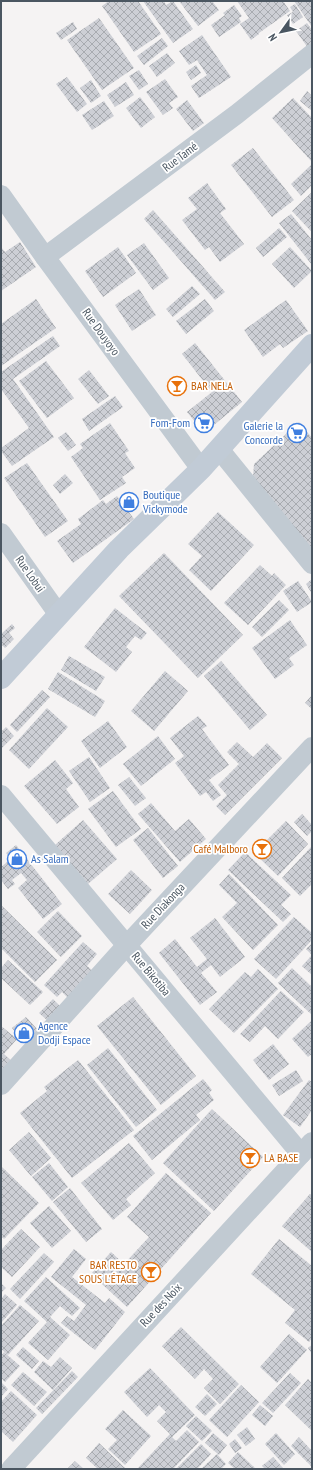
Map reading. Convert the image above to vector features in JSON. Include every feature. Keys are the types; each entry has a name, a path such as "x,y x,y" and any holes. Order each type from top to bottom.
{"main road":[{"path":"1,678 119,549 202,469 312,345"}],"street":[{"name":"Rue Tamé","path":"45,257 238,114 312,54"},
{"name":"Rue Douyoyo","path":"1,195 202,469"},
{"path":"219,449 312,564"},
{"name":"Rue Lobui","path":"1,534 59,616"},
{"name":"Rue Diakonga","path":"1,1085 127,945 312,747"},
{"name":"Rue Bikotiba","path":"1,795 127,945 307,1148"},
{"name":"Rue des Noix","path":"11,1469 307,1148"}],"building":[{"path":"109,1 138,1 161,34 134,52 102,6"},
{"path":"143,1 164,1 166,5 173,1 193,29 173,43"},
{"path":"179,1 212,1 219,10 198,26"},
{"path":"237,1 283,1 290,11 251,40 240,24 249,18"},
{"path":"294,1 312,1 312,27"},
{"path":"295,4 303,17 293,24 287,15 293,12 290,7"},
{"path":"234,5 242,16 239,18 241,22 219,37 211,25 225,15 223,13"},
{"path":"99,18 134,68 102,90 67,40"},
{"path":"73,22 77,29 61,40 56,33"},
{"path":"307,23 312,30 312,45 308,48 296,31"},
{"path":"202,35 231,77 199,98 191,86 207,75 197,60 189,65 179,51"},
{"path":"162,38 168,46 144,65 137,56"},
{"path":"167,53 175,63 157,77 149,66"},
{"path":"196,65 201,73 191,80 186,72"},
{"path":"139,70 148,84 139,90 129,76"},
{"path":"67,77 87,104 77,112 56,84"},
{"path":"165,79 178,97 169,103 173,108 163,115 146,92"},
{"path":"91,80 101,96 91,103 80,88"},
{"path":"126,82 134,95 115,107 107,95"},
{"path":"307,91 312,96 312,111 300,101"},
{"path":"140,97 155,117 141,128 126,108"},
{"path":"293,98 312,118 312,162 272,118"},
{"path":"187,100 204,123 193,131 176,109"},
{"path":"104,101 114,116 92,130 82,115"},
{"path":"253,148 294,200 272,217 231,165"},
{"path":"312,164 312,185 301,196 291,184"},
{"path":"207,183 226,209 220,213 244,244 220,262 209,247 205,250 182,220 197,209 188,198"},
{"path":"312,192 312,232 292,211"},
{"path":"153,210 225,292 215,300 144,219"},
{"path":"291,214 312,240 312,265 279,223"},
{"path":"279,228 287,237 263,257 256,248"},
{"path":"20,242 36,267 1,291 1,247 5,252"},
{"path":"144,243 169,278 153,290 127,255"},
{"path":"118,247 136,273 103,297 85,271"},
{"path":"290,247 312,271 294,288 272,264"},
{"path":"192,286 200,294 173,317 166,309"},
{"path":"139,289 156,315 132,331 115,305"},
{"path":"36,299 56,328 1,366 1,324"},
{"path":"205,299 214,311 186,334 176,321"},
{"path":"286,300 308,331 283,348 280,344 263,357 244,330"},
{"path":"53,336 60,346 13,379 54,437 12,466 1,451 1,448 29,428 1,389 1,372"},
{"path":"195,343 242,402 204,433 187,412 212,392 182,354"},
{"path":"46,361 74,398 47,418 19,381"},
{"path":"89,370 109,396 98,404 78,379"},
{"path":"115,396 123,407 89,431 82,419"},
{"path":"299,422 312,438 312,549 253,477 254,464"},
{"path":"110,423 129,451 125,453 135,468 122,477 126,483 100,500 71,457 83,448 80,444"},
{"path":"66,432 76,445 68,451 58,438"},
{"path":"27,463 68,521 45,537 4,478"},
{"path":"65,474 73,483 60,494 53,485"},
{"path":"117,496 134,519 73,563 57,541 81,524 78,519 103,500 106,504"},
{"path":"218,512 254,545 211,591 189,570 202,556 188,544"},
{"path":"164,553 243,635 198,678 119,596"},
{"path":"260,565 272,576 274,573 286,585 248,625 224,603"},
{"path":"312,579 312,594 306,584"},
{"path":"298,581 312,602 297,612 283,591"},
{"path":"279,600 289,610 262,637 252,627"},
{"path":"115,608 147,633 141,640 135,636 126,647 132,652 116,672 84,647"},
{"path":"290,620 307,645 289,658 294,665 275,679 252,648"},
{"path":"12,624 15,628 9,633 14,639 5,648 1,644 1,634"},
{"path":"69,656 105,677 96,691 61,670"},
{"path":"221,661 267,715 250,730 204,676"},
{"path":"165,671 188,691 154,731 131,711"},
{"path":"58,672 105,701 95,717 48,689"},
{"path":"42,690 50,697 17,732 10,725"},
{"path":"312,695 312,709 305,703"},
{"path":"47,708 68,727 29,769 9,750"},
{"path":"198,716 207,726 202,729 229,765 209,780 221,795 213,801 206,792 200,796 175,763 184,756 170,738"},
{"path":"108,721 127,747 100,768 81,741"},
{"path":"6,727 14,736 2,748 1,732"},
{"path":"158,736 175,759 141,786 123,764"},
{"path":"237,742 253,757 267,743 282,758 225,815 216,806 227,795 218,785 239,764 227,752"},
{"path":"89,757 110,788 90,802 69,771"},
{"path":"55,760 73,783 66,789 79,807 57,824 24,786"},
{"path":"129,777 146,798 135,806 118,785"},
{"path":"113,791 141,829 116,847 88,809"},
{"path":"151,803 175,831 189,819 206,839 180,862 138,814"},
{"path":"302,814 312,825 312,831 307,836 294,822"},
{"path":"83,820 117,859 88,884 55,845"},
{"path":"286,821 308,844 278,876 254,853"},
{"path":"148,828 178,866 163,878 133,840"},
{"path":"16,845 62,904 43,919 18,888 27,880 21,873 12,880 15,884 8,889 1,880 1,867 11,859 6,853"},
{"path":"311,847 312,884 300,896 282,878"},
{"path":"245,852 291,895 281,905 291,914 283,922 228,870"},
{"path":"131,870 152,890 130,914 108,894"},
{"path":"229,874 278,925 253,950 222,917 237,903 219,885"},
{"path":"1,905 57,960 35,982 1,948"},
{"path":"58,911 82,936 61,957 37,932"},
{"path":"294,917 312,933 312,940 276,979 254,959"},
{"path":"215,918 245,957 220,977 211,965 201,973 217,992 200,1005 159,953 175,939 197,967 207,959 190,938"},
{"path":"83,942 97,954 87,966 93,971 68,998 62,992 57,997 44,985"},
{"path":"312,943 312,955 306,949"},
{"path":"312,955 312,975 302,966"},
{"path":"8,960 43,992 30,1005 1,978 1,968"},
{"path":"292,968 312,987 312,1015 278,983"},
{"path":"258,969 278,989 234,1033 209,1009 245,972 251,977"},
{"path":"281,991 304,1012 278,1039 265,1026 250,1042 240,1034"},
{"path":"133,997 196,1076 161,1105 97,1026"},
{"path":"53,999 62,1008 49,1022 39,1013"},
{"path":"26,1017 38,1030 23,1042 12,1028"},
{"path":"311,1021 312,1054 308,1057 292,1039"},
{"path":"1,1026 17,1039 4,1054 13,1062 1,1077"},
{"path":"273,1044 289,1064 269,1080 253,1060"},
{"path":"108,1048 157,1110 136,1127 87,1065"},
{"path":"78,1060 134,1130 72,1178 20,1113 47,1091 44,1087"},
{"path":"296,1070 303,1081 279,1096 272,1085"},
{"path":"203,1079 212,1090 209,1093 214,1100 196,1115 200,1120 152,1160 133,1136"},
{"path":"309,1080 312,1082 312,1110 300,1127 283,1115"},
{"path":"212,1109 263,1157 214,1211 163,1163"},
{"path":"29,1132 51,1158 31,1176 9,1150"},
{"path":"129,1143 155,1173 126,1199 131,1205 113,1220 81,1183"},
{"path":"49,1163 68,1187 52,1201 32,1177"},
{"path":"1,1166 39,1203 4,1239 1,1236"},
{"path":"166,1173 211,1213 127,1307 91,1274 111,1252 124,1264 149,1237 127,1217"},
{"path":"70,1188 102,1229 86,1242 53,1202"},
{"path":"310,1194 312,1195 312,1252 282,1226"},
{"path":"49,1206 71,1231 52,1248 30,1223"},
{"path":"21,1229 40,1247 12,1277 1,1267 1,1250"},
{"path":"279,1239 312,1266 312,1338 309,1342 285,1323 295,1310 251,1274"},
{"path":"74,1249 86,1259 72,1277 105,1303 109,1298 125,1312 95,1350 61,1323 67,1316 74,1321 86,1305 51,1277"},
{"path":"44,1253 54,1262 20,1299 10,1289"},
{"path":"46,1277 80,1308 72,1316 60,1306 50,1317 70,1335 48,1360 28,1343 47,1322 24,1301"},
{"path":"1,1283 6,1288 1,1293"},
{"path":"5,1294 17,1305 1,1323 1,1299"},
{"path":"20,1305 39,1321 8,1355 1,1349 1,1326"},
{"path":"181,1327 239,1384 220,1404 204,1388 213,1379 204,1369 195,1379 162,1346"},
{"path":"289,1334 307,1350 277,1383 260,1367"},
{"path":"312,1345 312,1354 308,1348"},
{"path":"23,1347 39,1361 32,1369 16,1355"},
{"path":"4,1352 20,1366 5,1382 1,1378 1,1356"},
{"path":"60,1357 72,1368 53,1390 34,1372 43,1361 51,1367"},
{"path":"150,1368 195,1415 172,1437 176,1441 187,1430 199,1442 173,1469 137,1469 170,1434 157,1421 166,1412 159,1405 147,1417 124,1392"},
{"path":"72,1371 78,1377 42,1414 36,1408"},
{"path":"23,1372 47,1392 34,1406 11,1385"},
{"path":"290,1373 301,1383 273,1413 262,1403"},
{"path":"308,1379 312,1383 312,1431 285,1405"},
{"path":"1,1382 8,1389 1,1397"},
{"path":"241,1385 259,1402 227,1437 209,1420"},
{"path":"11,1391 37,1415 13,1442 1,1431 1,1402"},
{"path":"207,1394 217,1404 205,1416 195,1407"},
{"path":"260,1405 273,1416 265,1426 252,1415"},
{"path":"123,1410 151,1436 125,1465 108,1449 117,1440 105,1429"},
{"path":"196,1416 212,1431 202,1441 186,1426"},
{"path":"247,1427 255,1439 246,1446 237,1435"},
{"path":"213,1433 227,1445 219,1455 205,1443"},
{"path":"276,1433 295,1454 284,1465 265,1444"},
{"path":"299,1437 312,1451 312,1467 291,1446"},
{"path":"235,1439 242,1448 235,1453 229,1444"},
{"path":"99,1443 126,1469 98,1469 86,1458"},
{"path":"201,1444 211,1454 197,1469 176,1469"},
{"path":"238,1452 256,1469 235,1469 228,1463"},
{"path":"217,1454 226,1464 221,1469 201,1469"},
{"path":"273,1457 284,1469 265,1469 262,1466"},
{"path":"75,1461 84,1469 67,1469"}],"place":[{"name":"BAR NELA","path":"177,386"},
{"name":"Fom-Fom","path":"204,423"},
{"name":"Galerie la Concorde","path":"297,433"},
{"name":"Boutique Vickymode","path":"129,502"},
{"name":"Café Malboro","path":"262,849"},
{"name":"As Salam","path":"17,859"},
{"name":"Agence Dodji Espace","path":"24,1033"},
{"name":"LA BASE","path":"250,1158"},
{"name":"BAR RESTO SOUS L'ÉTAGE","path":"151,1272"}]}
